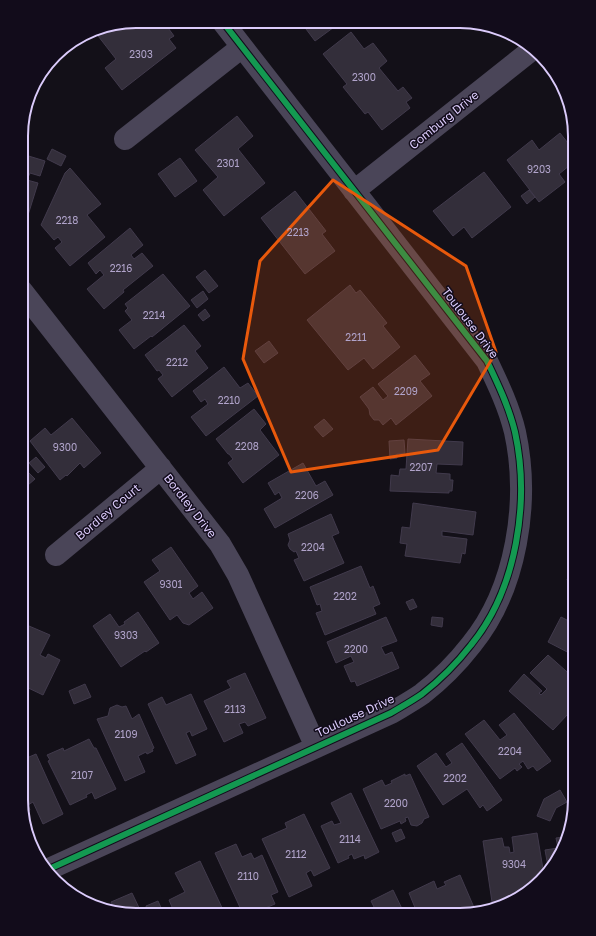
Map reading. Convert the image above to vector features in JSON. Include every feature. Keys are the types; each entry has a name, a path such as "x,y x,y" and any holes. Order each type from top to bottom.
{"street":[{"name":"Toulouse Drive","path":"52,868 391,713 421,694 447,672 472,644 492,613 507,578 517,541 520,505 520,466 515,431 504,397 487,361 227,28"},
{"path":"125,139 242,47"},
{"name":"Comburg Drive","path":"354,191 529,53"},
{"name":"Bordley Drive","path":"28,299 220,544 238,575 316,747"},
{"name":"Bordley Court","path":"56,556 161,468"}],"highlighted area":[{"path":"333,180 466,266 496,352 438,450 291,472 243,359 260,261"}],"building":[{"path":"168,28 174,36 169,39 176,48 122,90 105,68 116,59 97,35 122,29"},
{"path":"305,28 333,28 315,41"},
{"path":"351,32 364,49 373,43 387,61 379,68 398,91 403,87 412,98 406,102 410,108 382,130 368,112 365,114 343,87 347,84 323,54"},
{"path":"237,116 253,136 238,149 265,183 224,216 203,190 218,177 195,150"},
{"path":"560,133 568,143 568,167 559,174 565,182 539,202 507,160 532,140 539,150"},
{"path":"52,149 66,156 61,166 47,159"},
{"path":"28,156 45,161 40,176 30,173 28,178"},
{"path":"180,158 197,181 175,197 158,174"},
{"path":"70,168 101,204 87,215 105,237 70,266 55,248 62,242 58,237 54,240 41,225 65,173"},
{"path":"484,172 511,207 472,238 464,227 453,236 433,211"},
{"path":"28,180 38,183 28,215"},
{"path":"529,190 535,197 527,204 521,196"},
{"path":"295,191 326,231 322,234 335,251 305,274 261,218"},
{"path":"130,228 143,245 131,255 134,259 142,253 153,266 123,290 124,292 104,309 87,289 104,275 100,270 96,274 88,263"},
{"path":"205,270 218,286 209,293 196,277"},
{"path":"163,274 190,306 152,337 151,336 134,349 119,330 132,320 125,311 128,308 125,304"},
{"path":"350,285 356,293 360,290 387,323 383,326 400,347 373,369 364,358 348,370 307,320"},
{"path":"203,291 208,299 197,308 191,300"},
{"path":"205,309 210,316 203,321 198,315"},
{"path":"184,325 201,346 195,351 208,368 172,397 158,379 163,375 159,370 157,371 145,355"},
{"path":"269,341 278,353 264,363 255,351"},
{"path":"415,355 430,374 420,381 432,396 396,425 391,418 383,425 379,420 374,420 370,415 369,409 360,397 373,387 383,400 388,396 378,384"},
{"path":"224,367 240,388 248,383 258,396 206,436 191,417 208,404 205,399 201,402 193,391"},
{"path":"254,409 266,424 260,430 279,455 243,483 228,463 233,459 216,439"},
{"path":"72,418 101,453 84,468 80,463 67,476 66,475 60,480 30,441 45,428 51,435"},
{"path":"324,419 333,429 323,437 314,427"},
{"path":"408,439 463,442 462,465 437,464 436,473 450,474 450,480 453,480 452,491 449,491 449,493 390,491 391,475 399,476 400,469 406,469"},
{"path":"404,440 405,453 397,454 397,458 390,459 389,441"},
{"path":"36,457 45,467 38,473 29,463"},
{"path":"303,463 316,486 325,481 333,495 275,528 264,509 282,498 279,492 275,495 268,483"},
{"path":"28,472 35,479 28,485"},
{"path":"413,503 476,512 473,535 442,531 442,536 467,539 465,554 462,553 460,563 405,556 407,544 400,543 402,527 410,528"},
{"path":"331,514 339,533 332,536 344,563 304,581 294,560 299,558 296,551 294,552 290,549 288,545 290,540 288,534"},
{"path":"171,547 198,586 189,593 193,599 202,592 213,608 189,625 183,623 177,615 170,620 144,582 160,571 152,560"},
{"path":"361,566 370,588 373,586 380,604 373,607 376,614 325,635 316,613 322,611 320,604 317,605 310,587"},
{"path":"413,599 417,607 410,610 406,602"},
{"path":"138,612 159,643 121,667 93,626 110,614 119,627 125,624 124,622"},
{"path":"386,617 397,641 381,647 385,655 392,652 399,668 357,686 355,681 351,682 344,666 354,662 351,656 336,663 327,642"},
{"path":"432,617 443,618 442,627 431,625"},
{"path":"561,617 568,620 568,652 548,642"},
{"path":"29,626 50,635 40,655 46,658 48,654 60,660 43,695 28,688"},
{"path":"548,655 568,673 568,714 553,730 509,691 524,674 542,691 539,693 541,695 547,689 530,673"},
{"path":"245,673 266,718 248,726 245,722 239,724 243,733 224,742 204,701 231,688 227,681"},
{"path":"85,684 91,697 74,704 69,691"},
{"path":"191,694 207,729 192,736 190,731 186,733 196,755 176,764 148,704 162,697 166,705"},
{"path":"117,705 122,707 126,706 132,719 139,714 154,748 152,749 153,751 147,754 146,752 138,756 145,772 125,781 97,719 108,716 110,708"},
{"path":"514,713 551,761 537,771 533,766 528,769 523,761 519,764 522,767 517,771 515,768 500,779 465,734 484,720 500,740 507,735 499,725"},
{"path":"89,739 94,748 96,748 116,789 95,799 92,792 86,795 87,797 70,805 48,761 50,760 47,755 63,748 64,751"},
{"path":"462,743 502,800 487,811 483,805 480,808 467,789 443,805 417,766 436,753 446,767 452,763 446,754"},
{"path":"36,754 63,814 43,824 33,802 28,805 28,757"},
{"path":"405,774 405,776 410,774 429,817 424,819 422,823 417,826 411,825 408,817 405,818 406,821 401,824 400,821 381,829 363,789 382,780 385,786 392,783 391,781"},
{"path":"560,790 567,802 556,808 550,821 537,816 544,799"},
{"path":"351,793 379,852 365,859 364,855 354,859 352,854 348,856 349,858 338,863 321,826 332,821 334,825 341,823 331,803"},
{"path":"304,814 330,868 314,876 311,870 306,873 312,886 289,897 262,839 287,828 285,823"},
{"path":"401,829 405,838 396,842 392,833"},
{"path":"537,833 543,869 526,886 514,894 492,902 483,841 502,838 504,847 509,847 510,853 514,852 512,837"},
{"path":"561,837 558,846 556,838"},
{"path":"236,844 242,857 251,853 254,859 262,855 278,892 271,895 275,904 265,908 240,908 215,853"},
{"path":"557,848 548,864 545,850"},
{"path":"200,861 222,908 172,908 169,900 185,892 175,873"},
{"path":"460,875 474,907 415,908 409,893 434,881 437,889 446,885 444,882"},
{"path":"393,890 402,908 374,908 371,901"},
{"path":"132,893 139,908 122,907 112,905 111,902"},
{"path":"158,901 161,908 146,908 146,906"}],"cycle path":[{"path":"52,868 391,713 422,694 442,677 460,658 487,623 499,598 509,571 516,543 520,515 521,487 515,432 510,414 487,361 227,28"}]}
